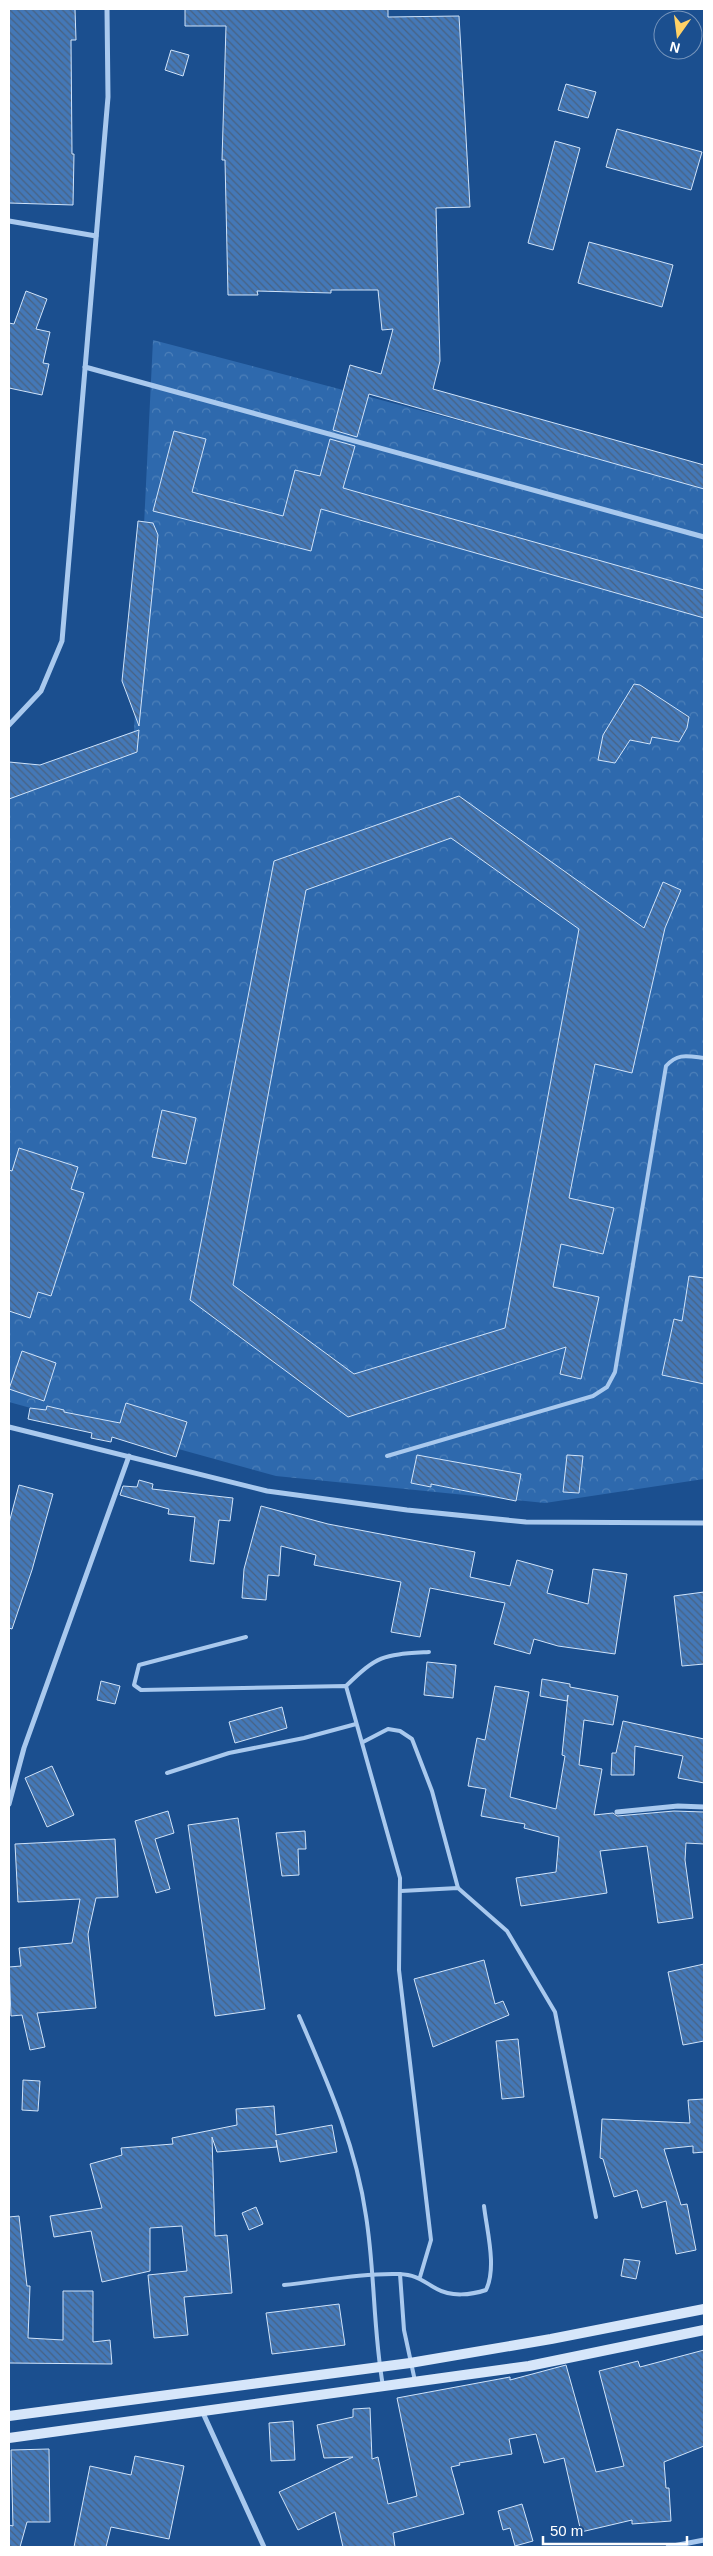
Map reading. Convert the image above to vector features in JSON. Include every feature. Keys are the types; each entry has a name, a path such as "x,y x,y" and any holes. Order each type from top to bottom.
{"main road":[{"path":"9,2416 379,2368 551,2339 704,2309"},
{"path":"9,2438 204,2413 530,2366 704,2330"}],"street":[{"path":"9,725 42,691 62,641 108,97 108,9"},
{"path":"9,221 96,236"},
{"path":"85,367 704,537"},
{"path":"9,1427 267,1491 407,1510 526,1522 704,1523"},
{"path":"9,1804 24,1748 129,1456"},
{"path":"617,1812 678,1806 704,1807"},
{"path":"204,2413 264,2547"},
{"path":"668,2547 704,2540"}],"lane":[{"path":"388,1456 593,1396 607,1387 615,1372 666,1066 674,1057 683,1055 704,1058"},
{"path":"246,1637 139,1665 134,1685 142,1690 346,1686 368,1665 384,1656 429,1652"},
{"path":"346,1686 400,1878 401,1891 398,1904 399,1970 431,2240 420,2277"},
{"path":"167,1773 229,1753 304,1738 356,1724"},
{"path":"363,1742 388,1729 400,1731 412,1739 432,1791 458,1888 507,1931 555,2012 596,2217"},
{"path":"401,1891 458,1888"},
{"path":"299,2016 338,2105 357,2168 366,2217 379,2368 383,2387"},
{"path":"284,2285 372,2275 400,2274 420,2277 439,2290 468,2295 486,2290 490,2281 490,2260 484,2206"},
{"path":"400,2274 404,2330 415,2383"}],"green space":[{"path":"153,340 704,485 704,1479 545,1503 276,1476 9,1402 9,779 134,731"}],"building":[{"path":"9,9 75,9 76,40 71,40 72,154 74,154 73,205 9,203"},
{"path":"185,9 388,9 388,17 459,16 470,207 436,208 440,361 433,389 704,465 704,489 369,394 357,437 333,430 350,365 381,374 393,329 382,330 378,290 331,290 331,293 257,291 258,295 228,295 225,160 222,160 226,26 185,26"},
{"path":"171,50 189,55 183,76 165,70"},
{"path":"566,84 596,92 588,118 558,110"},
{"path":"617,129 702,152 691,190 606,167"},
{"path":"555,141 580,148 553,250 528,243"},
{"path":"589,242 673,265 662,307 578,283"},
{"path":"26,291 47,299 36,329 50,332 43,363 49,364 42,395 9,388 9,323 14,324"},
{"path":"174,431 206,439 192,492 283,516 295,470 320,476 330,439 355,446 343,488 704,590 704,618 321,509 311,551 153,511"},
{"path":"138,521 153,523 158,535 139,726 122,681"},
{"path":"634,684 640,685 689,717 687,728 679,742 652,737 650,744 630,740 615,763 598,760 603,735"},
{"path":"139,730 137,752 9,799 9,762 40,765"},
{"path":"459,796 644,928 663,882 681,890 665,928 632,1073 595,1064 569,1198 614,1208 603,1254 561,1244 553,1287 599,1297 581,1379 560,1374 566,1347 348,1417 190,1300 274,861","holes":["451,838 579,929 505,1328 354,1374 233,1285 306,890"]},
{"path":"162,1110 196,1118 186,1164 152,1157"},
{"path":"19,1148 78,1167 71,1189 84,1193 51,1296 38,1292 30,1318 9,1311 9,1170 12,1171"},
{"path":"689,1276 704,1278 704,1384 662,1375 674,1319 682,1321"},
{"path":"22,1351 56,1363 44,1401 9,1389"},
{"path":"126,1403 187,1422 176,1457 112,1437 111,1442 91,1438 92,1433 28,1419 30,1408 46,1410 47,1406 64,1410 64,1412 120,1423"},
{"path":"417,1455 521,1474 516,1501 431,1484 431,1487 411,1483"},
{"path":"567,1455 583,1456 579,1493 563,1492"},
{"path":"139,1480 153,1484 152,1489 233,1498 230,1521 219,1520 214,1564 190,1561 195,1517 168,1514 169,1509 120,1495 123,1486 137,1487"},
{"path":"19,1485 53,1494 32,1570 12,1629 9,1628 9,1523"},
{"path":"261,1506 328,1524 475,1552 470,1577 510,1586 517,1560 553,1570 547,1593 588,1604 593,1569 627,1574 615,1654 558,1646 534,1639 530,1654 494,1644 505,1603 430,1588 420,1637 391,1632 401,1582 314,1565 316,1555 281,1546 279,1576 268,1575 266,1600 242,1598 244,1569"},
{"path":"704,1592 704,1664 682,1666 674,1596"},
{"path":"427,1662 456,1665 453,1698 424,1695"},
{"path":"542,1679 570,1684 570,1687 618,1696 613,1725 584,1720 579,1765 602,1769 594,1815 613,1813 617,1816 674,1811 704,1812 704,1844 686,1843 685,1860 693,1918 658,1923 647,1846 600,1851 607,1893 521,1906 516,1878 556,1872 559,1837 524,1828 525,1824 481,1816 486,1789 468,1786 477,1738 485,1740 495,1686 529,1692 510,1797 556,1809 565,1756 562,1755 568,1695 567,1701 540,1696"},
{"path":"101,1681 120,1686 115,1704 97,1700"},
{"path":"282,1707 287,1728 235,1743 229,1722"},
{"path":"623,1721 704,1739 704,1783 678,1778 683,1756 635,1746 634,1775 611,1775 612,1753 616,1753"},
{"path":"52,1766 74,1815 47,1827 25,1778"},
{"path":"168,1811 174,1833 155,1839 170,1889 156,1893 135,1821"},
{"path":"238,1818 265,2009 215,2016 188,1825"},
{"path":"305,1831 306,1849 298,1849 299,1875 282,1876 276,1833"},
{"path":"115,1839 118,1897 96,1898 88,1934 96,2008 37,2013 45,2047 30,2050 22,2015 11,2016 9,1967 21,1966 19,1948 72,1943 80,1899 18,1902 15,1844"},
{"path":"484,1960 495,2004 503,2001 509,2015 433,2047 414,1979"},
{"path":"704,1964 704,2041 683,2045 668,1972"},
{"path":"518,2039 524,2097 502,2099 496,2041"},
{"path":"23,2080 40,2081 38,2111 22,2110"},
{"path":"704,2099 704,2152 693,2153 693,2146 664,2149 681,2205 687,2204 696,2250 676,2254 666,2201 642,2208 637,2190 614,2197 603,2159 600,2158 602,2119 690,2123 688,2100"},
{"path":"274,2106 276,2135 332,2125 337,2152 280,2162 276,2140 277,2147 217,2152 212,2137 215,2236 227,2235 232,2293 184,2297 188,2335 154,2338 148,2275 187,2271 182,2226 150,2228 150,2271 102,2282 91,2231 54,2237 50,2216 102,2208 90,2164 122,2155 121,2148 173,2144 172,2138 237,2125 236,2109"},
{"path":"256,2207 263,2224 249,2230 242,2213"},
{"path":"19,2216 27,2286 30,2286 28,2338 63,2340 63,2291 93,2291 93,2342 110,2340 112,2364 9,2363 9,2217"},
{"path":"624,2259 640,2261 636,2279 621,2276"},
{"path":"339,2304 345,2345 272,2354 266,2313"},
{"path":"704,2350 704,2446 664,2462 666,2488 669,2488 671,2521 632,2524 632,2520 581,2532 564,2458 544,2463 536,2434 509,2439 512,2454 459,2463 460,2465 451,2467 464,2514 393,2533 395,2547 343,2547 335,2512 298,2530 279,2492 353,2457 324,2458 317,2425 353,2417 353,2409 370,2408 372,2459 378,2457 388,2504 417,2496 397,2398 510,2377 510,2380 566,2365 596,2472 624,2466 599,2371 638,2361 640,2367"},
{"path":"293,2421 295,2460 271,2461 269,2423"},
{"path":"49,2449 50,2522 27,2522 20,2547 9,2547 9,2525 13,2526 11,2450"},
{"path":"135,2456 184,2466 169,2539 111,2527 106,2547 74,2547 90,2466 131,2475"},
{"path":"522,2504 533,2541 515,2546 510,2528 503,2530 498,2511"}]}
